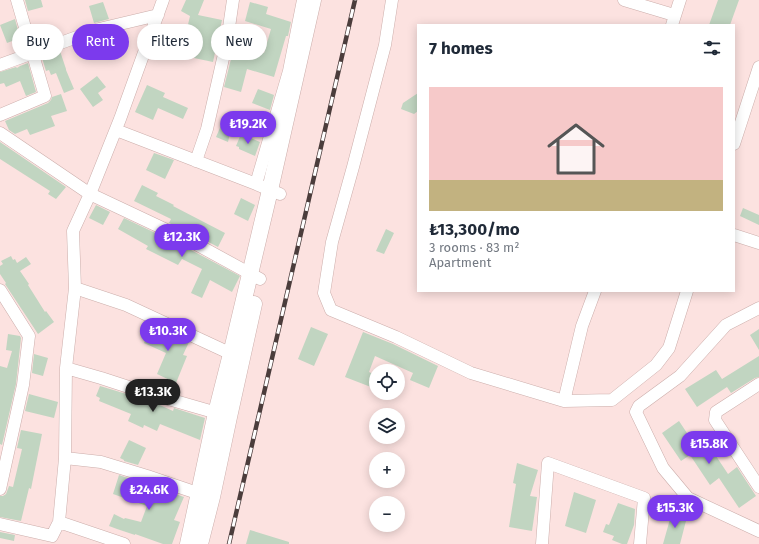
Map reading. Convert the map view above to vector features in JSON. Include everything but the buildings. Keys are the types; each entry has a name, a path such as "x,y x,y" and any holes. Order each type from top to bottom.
{"main road":[{"path":"200,544 206,495 255,276 268,190 313,0"},
{"path":"268,190 324,0"},
{"path":"188,544 206,495"}],"street":[{"path":"17,0 24,24"},
{"path":"0,524 52,536 59,522 65,458 66,368 75,288 73,231 116,130 163,0"},
{"path":"196,161 207,129 227,41 233,0"},
{"path":"116,130 268,190 303,0"},
{"path":"392,0 385,45 332,242 324,293 330,310 396,338 471,373 564,401 612,400 656,365 669,348 687,292"},
{"path":"624,0 673,20 680,0"},
{"path":"64,42 99,29 158,15"},
{"path":"0,65 15,60"},
{"path":"0,115 45,96 34,60"},
{"path":"735,141 759,67"},
{"path":"0,133 90,194 194,243 255,276"},
{"path":"735,235 759,243"},
{"path":"75,288 126,305 237,357"},
{"path":"0,290 29,336 23,385 0,489"},
{"path":"564,401 582,326 595,292"},
{"path":"759,308 726,325 680,376 639,406 636,412 663,468 688,498 759,531"},
{"path":"66,368 223,415"},
{"path":"759,384 716,412 715,420 759,487"},
{"path":"65,458 101,462 206,495"},
{"path":"542,544 548,463 644,498 640,544"},
{"path":"59,522 124,544"}],"railway":[{"path":"229,544 355,0"}]}
